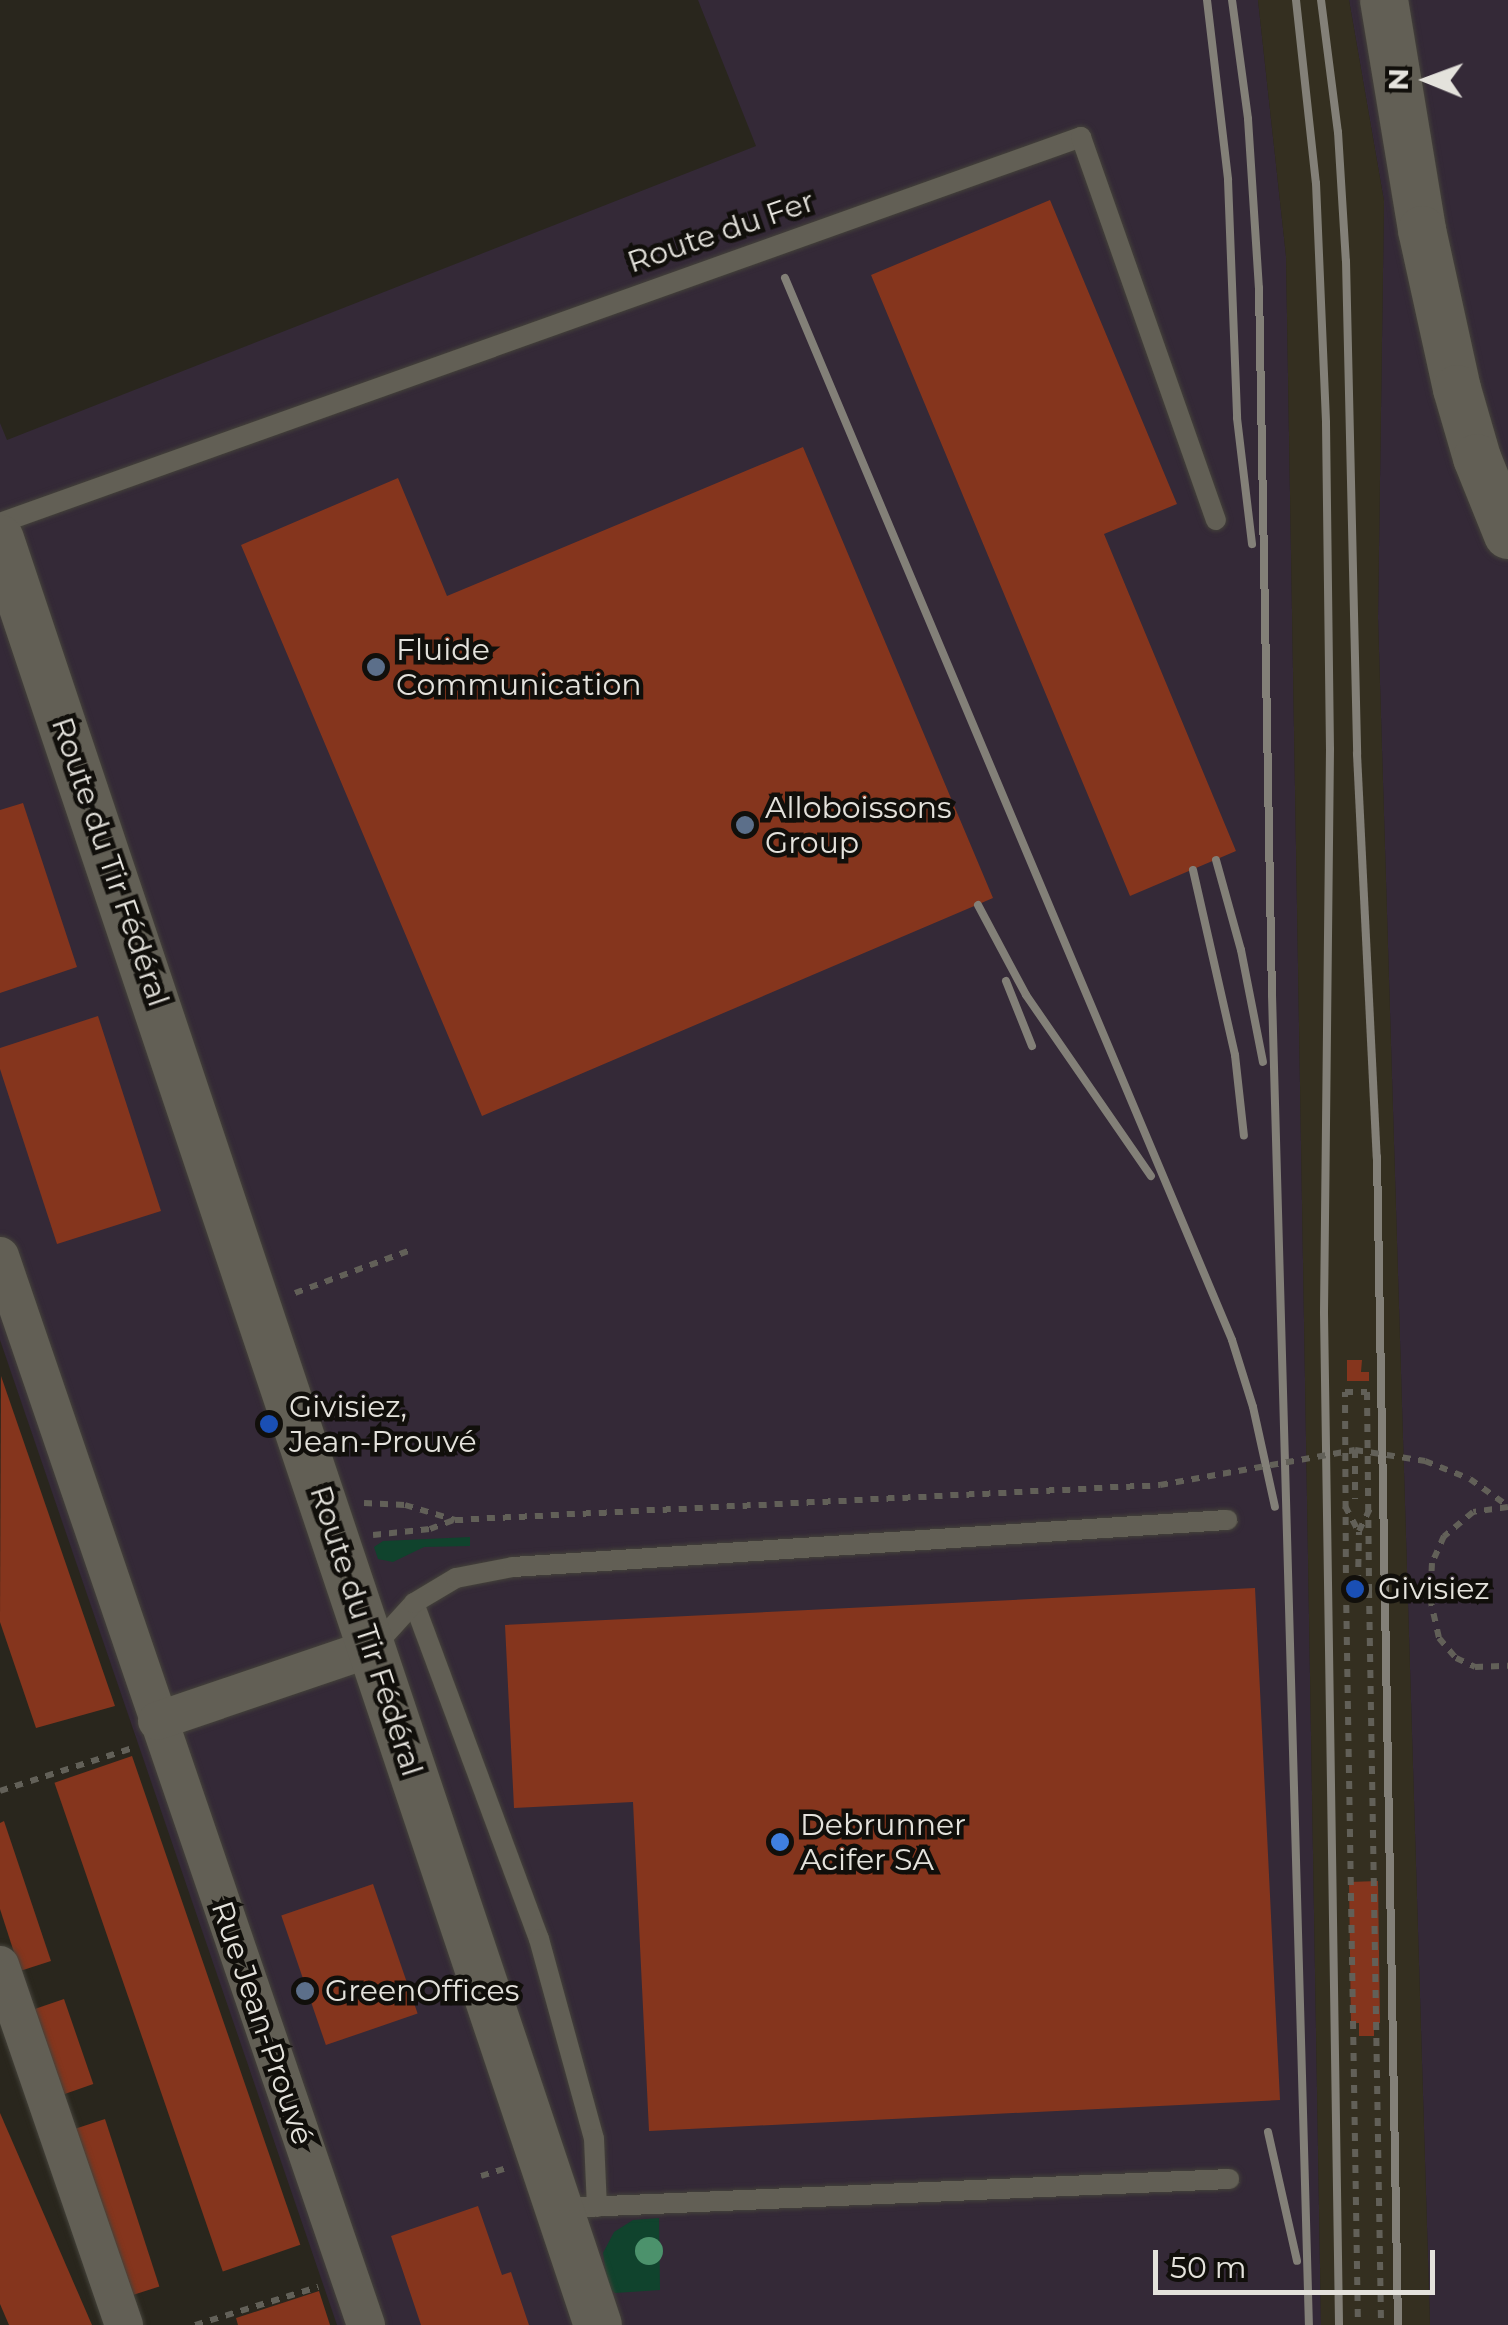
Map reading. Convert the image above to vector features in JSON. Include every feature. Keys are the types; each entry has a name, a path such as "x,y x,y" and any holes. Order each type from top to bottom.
{"street":[{"path":"1384,0 1422,230 1457,389 1508,535"},
{"name":"Route du Tir Fédéral","path":"0,539 374,1647 577,2208 598,2325"},
{"name":"Rue Jean-Prouvé","path":"0,1256 150,1733 366,2325"},
{"path":"150,1733 374,1647"},
{"path":"0,1964 124,2325"}],"lane":[{"name":"Route du Fer","path":"0,523 1081,137 1216,520"},
{"path":"374,1647 414,1603 456,1578 513,1567 1227,1520"},
{"path":"414,1603 539,1938 594,2138 577,2208 1229,2179"}],"path":[{"path":"284,1296 408,1251"},
{"path":"1358,2325 1346,1589 1351,1499 1345,1392 1367,1392 1380,2325"},
{"path":"1351,1499 1356,1484 1355,1450"},
{"path":"366,1536 430,1529 455,1520 1195,1482 1355,1450 1446,1468 1508,1507"},
{"path":"1344,1451 1344,1506 1358,1532"},
{"path":"1358,1584 1358,1532 1371,1506 1371,1451"},
{"path":"1351,1499 1367,1499"},
{"path":"354,1504 405,1504 455,1520"},
{"path":"1508,1507 1473,1512 1444,1536 1432,1563 1430,1598 1439,1638 1456,1658 1475,1668 1508,1666"},
{"path":"1346,1589 1358,1584 1370,1590"},
{"path":"0,1791 150,1733"},
{"path":"195,2325 321,2286"}],"shaded area":[{"path":"698,0 1258,0 1286,256 1321,2325 337,2325 0,1340 0,423 7,440 756,146"},
{"path":"1258,0 1349,0 1384,201 1378,618 1430,2325 1321,2325 1286,256"},
{"path":"1349,0 1508,0 1508,2325 1430,2325 1378,618 1384,201"}],"green space":[{"path":"470,1537 470,1546 424,1547 393,1562 378,1559 374,1547 383,1541"},
{"path":"659,2218 660,2290 615,2293 608,2288 603,2253 614,2232 633,2220"}],"building":[{"path":"1050,200 1177,504 1104,534 1236,851 1130,896 871,275"},
{"path":"803,447 993,898 482,1116 241,545 398,478 447,596"},
{"path":"23,803 77,967 0,993 0,810"},
{"path":"98,1016 161,1211 57,1244 0,1069 0,1048"},
{"path":"1347,1360 1362,1360 1361,1372 1369,1372 1369,1381 1347,1381"},
{"path":"1,1376 115,1706 36,1728 0,1622"},
{"path":"1255,1588 1280,2100 649,2131 633,1802 514,1808 505,1625"},
{"path":"132,1756 300,2245 223,2272 54,1783"},
{"path":"4,1821 51,1961 20,1971 0,1909 0,1823"},
{"path":"1378,1881 1380,2023 1374,2023 1374,2036 1359,2036 1359,2023 1351,2023 1349,1882"},
{"path":"373,1884 418,2014 326,2045 281,1916"},
{"path":"64,1999 93,2084 64,2094 35,2009"},
{"path":"0,2113 92,2325 9,2325 0,2304"},
{"path":"105,2119 159,2286 129,2296 75,2129"},
{"path":"478,2206 502,2275 511,2272 529,2325 421,2325 391,2236"},
{"path":"319,2291 330,2325 238,2325 236,2318"}],"railway":[{"path":"1207,0 1228,180 1237,418 1252,544"},
{"path":"1232,0 1248,119 1259,288 1272,995 1309,2325"},
{"path":"1296,0 1316,183 1326,423 1330,749 1324,1313 1339,2325"},
{"path":"1321,0 1338,132 1346,261 1357,754 1377,1157 1398,2325"},
{"path":"785,278 1232,1340 1253,1407 1275,1507"},
{"path":"1216,860 1241,950 1263,1062"},
{"path":"1193,870 1235,1055 1244,1136"},
{"path":"978,905 1026,995 1151,1176"},
{"path":"1006,981 1032,1046"},
{"path":"1268,2132 1297,2261"}],"place":[{"name":"Fluide Communication","path":"376,667"},
{"name":"Alloboissons Group","path":"745,825"},
{"name":"Givisiez, Jean-Prouvé","path":"269,1424"},
{"name":"Givisiez","path":"1355,1589"},
{"name":"Debrunner Acifer SA","path":"780,1842"},
{"name":"GreenOffices","path":"305,1991"}]}
